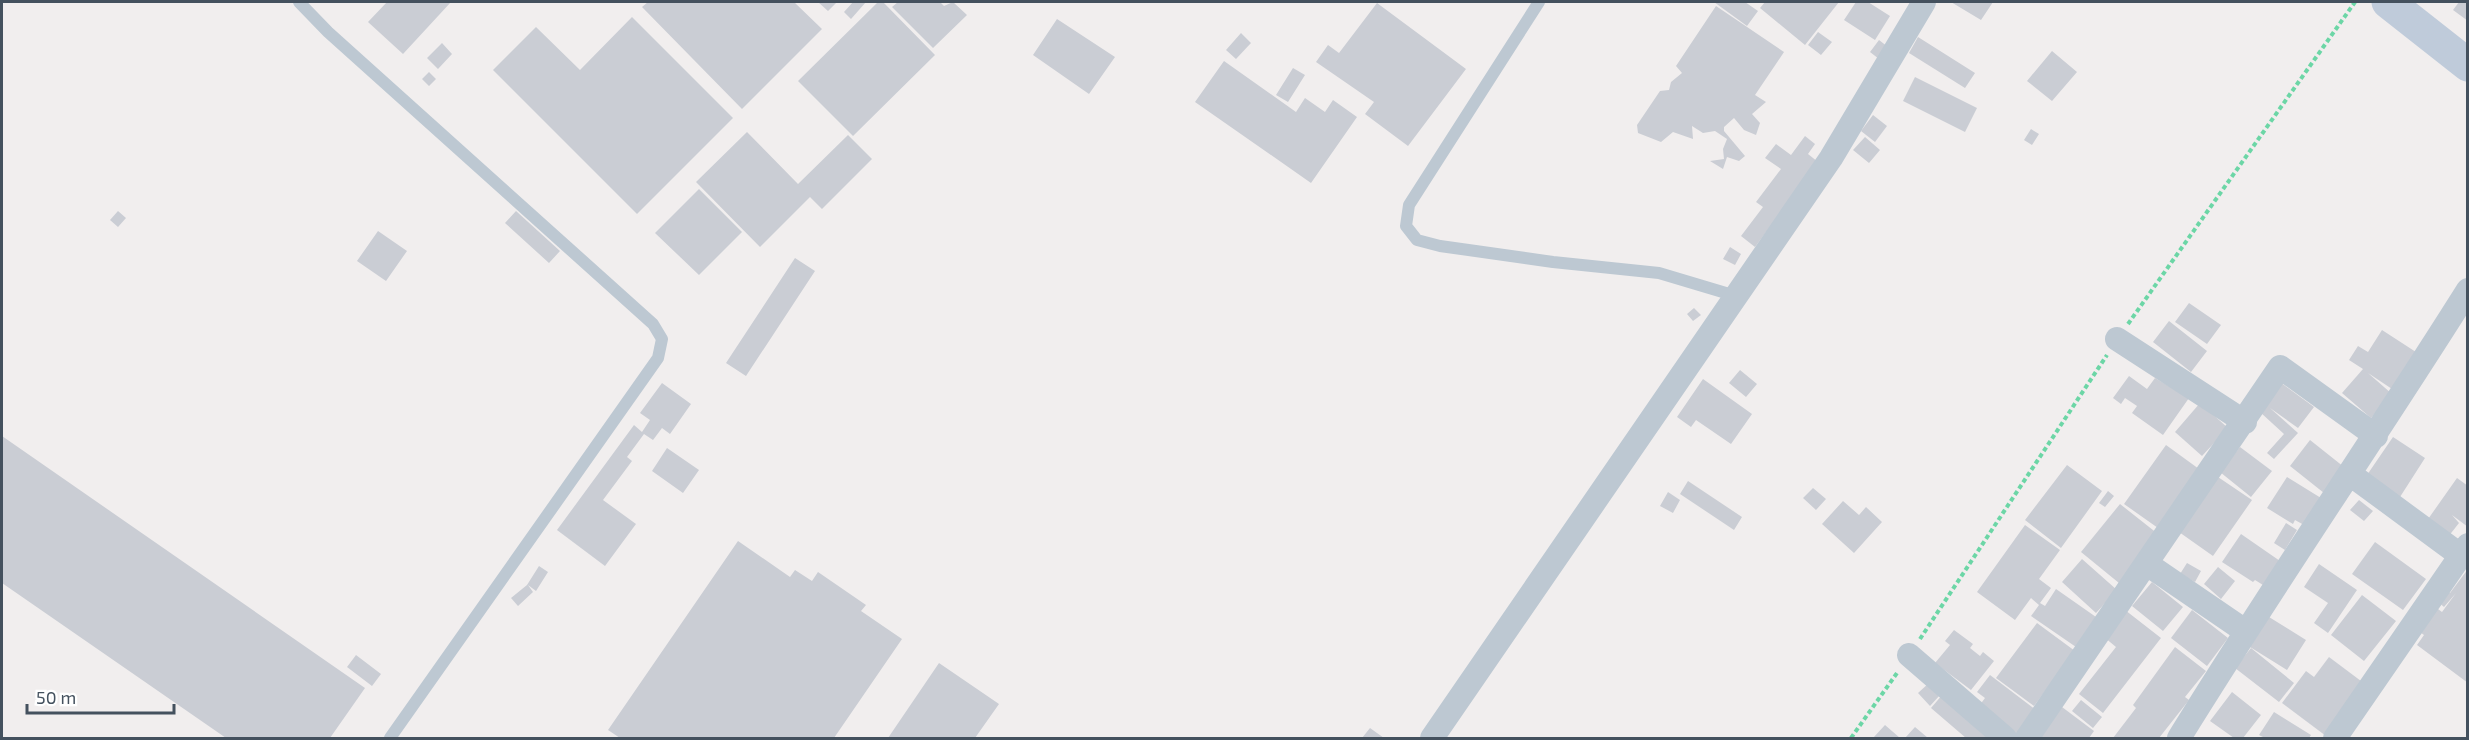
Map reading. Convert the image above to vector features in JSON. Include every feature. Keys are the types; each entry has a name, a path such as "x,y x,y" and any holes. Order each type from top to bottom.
{"street":[{"path":"1432,738 1831,158 1924,2"},
{"path":"2388,2 2468,64"},
{"path":"2179,738 2245,631 2376,436 2468,291"},
{"path":"2117,339 2245,422"},
{"path":"2027,738 2245,422 2280,367 2376,436"},
{"path":"2335,738 2464,550 2350,474"},
{"path":"2147,564 2245,631"},
{"path":"1909,655 2005,738"}],"lane":[{"path":"299,2 328,32 652,324 662,339 658,358 390,738"},
{"path":"1539,2 1409,206 1406,226 1417,240 1440,246 1553,262 1659,273 1736,296"}],"path":[{"path":"1851,738 1909,655 2117,339 2355,2"}],"building":[{"path":"387,2 451,2 403,54 368,22"},
{"path":"648,2 794,2 822,29 742,109 642,7"},
{"path":"818,2 837,2 828,11"},
{"path":"853,2 866,2 851,19 844,12"},
{"path":"878,2 883,2 935,55 853,136 798,81"},
{"path":"898,2 940,2 944,6 953,2 967,15 933,48 892,7"},
{"path":"1714,2 1745,2 1758,11 1747,26"},
{"path":"1765,2 1839,2 1805,45 1760,8"},
{"path":"1856,2 1868,2 1890,16 1875,40 1844,20"},
{"path":"1951,2 1993,2 1981,20"},
{"path":"2459,2 2468,2 2468,21 2453,10"},
{"path":"1377,3 1466,69 1408,146 1365,114 1374,102 1316,62 1328,45 1339,53"},
{"path":"1716,6 1784,52 1755,95 1766,102 1752,114 1760,123 1756,135 1744,130 1734,118 1724,127 1724,131 1745,156 1739,161 1727,157 1723,169 1710,161 1724,159 1723,149 1727,139 1715,131 1703,133 1692,126 1693,139 1673,132 1661,142 1638,133 1637,125 1660,91 1669,90 1671,82 1682,73 1676,66"},
{"path":"632,17 733,118 637,214 493,70 536,27 580,70"},
{"path":"1057,19 1115,57 1089,94 1033,55"},
{"path":"1818,32 1832,42 1821,55 1808,45"},
{"path":"1241,33 1251,43 1236,59 1226,50"},
{"path":"1918,37 1975,73 1965,88 1909,53"},
{"path":"1879,40 1888,47 1879,59 1870,52"},
{"path":"442,43 452,54 438,69 427,58"},
{"path":"2052,51 2077,72 2052,101 2027,81"},
{"path":"1224,61 1296,112 1305,98 1325,112 1333,100 1357,117 1311,183 1195,102"},
{"path":"1293,68 1305,75 1288,102 1276,95"},
{"path":"429,72 436,79 429,86 422,79"},
{"path":"1915,77 1977,108 1965,132 1903,101"},
{"path":"1873,115 1887,126 1875,142 1861,131"},
{"path":"2031,129 2039,134 2032,145 2024,140"},
{"path":"747,132 798,184 848,135 872,159 822,209 810,197 760,247 696,182"},
{"path":"1805,136 1815,144 1808,154 1818,162 1755,247 1741,236 1763,207 1756,202 1781,169 1765,158 1776,144 1791,155"},
{"path":"1865,137 1880,150 1869,163 1853,150"},
{"path":"699,189 742,232 699,275 655,233"},
{"path":"118,211 126,218 118,227 110,220"},
{"path":"516,211 560,251 549,263 505,223"},
{"path":"378,231 407,251 386,281 357,261"},
{"path":"1730,247 1741,254 1735,265 1723,259"},
{"path":"795,258 815,271 746,376 726,363"},
{"path":"2189,303 2221,325 2207,344 2175,322"},
{"path":"1694,308 1701,315 1693,321 1687,314"},
{"path":"2169,321 2207,351 2191,372 2153,342"},
{"path":"2382,330 2419,354 2395,391 2368,373 2392,394 2371,418 2342,393 2363,369 2349,360 2358,346 2368,352"},
{"path":"1740,370 1757,384 1746,397 1729,383"},
{"path":"2129,376 2147,389 2155,378 2189,398 2163,435 2132,413 2137,406 2125,398 2121,404 2113,398"},
{"path":"1703,379 1752,414 1731,444 1696,420 1691,427 1677,417"},
{"path":"2280,382 2314,407 2298,428 2270,408 2298,433 2274,459 2267,453 2284,434 2260,412"},
{"path":"662,383 691,404 670,434 662,428 653,440 644,434 627,457 632,461 603,500 636,524 605,566 557,530 634,425 642,432 650,420 640,413"},
{"path":"2200,403 2228,428 2202,456 2175,432"},
{"path":"2,436 365,688 330,738 226,738 2,583"},
{"path":"2393,437 2425,458 2400,497 2367,475"},
{"path":"2310,440 2344,467 2324,493 2290,466"},
{"path":"2166,445 2199,469 2158,528 2124,504"},
{"path":"2240,447 2272,471 2251,497 2220,472"},
{"path":"667,448 699,470 683,493 652,471"},
{"path":"2067,465 2102,491 2061,548 2025,520"},
{"path":"2218,477 2252,500 2213,556 2179,532"},
{"path":"2287,477 2321,498 2304,525 2295,520 2293,524 2267,508"},
{"path":"2457,478 2468,486 2468,527 2452,515 2459,523 2448,537 2426,522"},
{"path":"1688,481 1742,517 1734,530 1680,494"},
{"path":"1813,488 1826,499 1816,510 1803,498"},
{"path":"2108,491 2114,496 2105,507 2099,503"},
{"path":"1668,492 1680,500 1673,513 1660,506"},
{"path":"2359,500 2373,511 2364,521 2350,510"},
{"path":"1843,501 1859,515 1866,507 1882,522 1854,553 1822,524"},
{"path":"2120,504 2158,534 2119,583 2081,552"},
{"path":"2286,523 2297,530 2285,550 2274,543"},
{"path":"2025,525 2060,550 2039,579 2051,588 2040,603 2045,606 2056,589 2096,617 2076,647 2031,616 2039,605 2031,598 2015,620 1977,592"},
{"path":"2241,534 2280,561 2263,585 2255,580 2253,582 2222,562"},
{"path":"738,541 790,577 795,570 812,581 818,572 866,605 861,611 902,639 834,738 620,738 608,730"},
{"path":"2375,542 2426,579 2403,610 2352,574"},
{"path":"2082,559 2117,590 2096,613 2062,582"},
{"path":"2187,563 2201,571 2195,582 2180,574"},
{"path":"2319,564 2357,590 2328,633 2314,623 2328,603 2304,587"},
{"path":"539,566 548,572 536,591 528,585 533,592 518,606 511,598 527,585"},
{"path":"2218,567 2235,581 2221,599 2204,584"},
{"path":"2468,569 2468,683 2417,645 2424,635 2417,630 2434,606 2442,612 2456,593 2444,607 2435,599 2444,588 2450,593"},
{"path":"2152,582 2183,607 2163,631 2132,606"},
{"path":"2362,595 2396,621 2364,661 2331,635"},
{"path":"2125,610 2161,638 2103,713 2079,694 2116,647 2104,637"},
{"path":"2192,610 2228,638 2207,666 2171,638"},
{"path":"2269,617 2306,640 2287,670 2250,647"},
{"path":"2037,623 2075,651 2034,706 1996,678"},
{"path":"1954,630 1973,644 1970,648 1980,656 1983,652 1994,661 1971,690 1935,663 1950,645 1945,641"},
{"path":"2175,647 2206,671 2185,697 2189,700 2159,738 2113,738 2136,708 2133,705"},
{"path":"2251,648 2294,683 2279,702 2235,668"},
{"path":"356,655 381,674 372,686 347,667"},
{"path":"2329,657 2365,684 2326,736 2282,703 2306,671 2314,677"},
{"path":"939,663 999,704 975,738 888,738"},
{"path":"1990,675 2036,710 2016,736 1976,710 1985,698 1977,692"},
{"path":"1929,683 1940,695 1930,706 1918,693"},
{"path":"2232,692 2261,715 2243,738 2234,738 2210,721"},
{"path":"1943,694 1993,738 1966,738 1931,708"},
{"path":"2081,700 2102,717 2093,728 2072,711"},
{"path":"2062,707 2094,731 2089,738 2037,738"},
{"path":"2274,712 2311,735 2309,738 2265,738 2259,735"},
{"path":"1885,725 1900,738 1873,738"},
{"path":"1915,727 1928,738 1905,738"},
{"path":"1370,728 1384,738 1362,738"}]}
